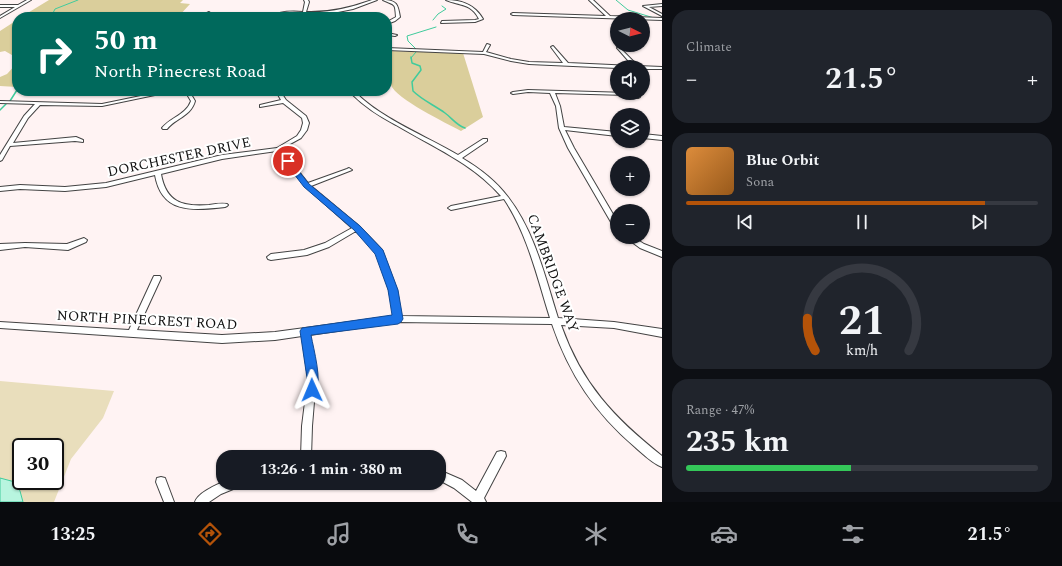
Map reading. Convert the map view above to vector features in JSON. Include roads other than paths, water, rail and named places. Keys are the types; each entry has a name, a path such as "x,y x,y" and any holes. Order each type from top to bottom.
{"street":[{"path":"0,16 29,0"},
{"path":"304,12 307,2 306,0"},
{"path":"340,12 375,0"},
{"path":"385,0 394,3 397,6 398,17 392,20"},
{"path":"442,22 475,21 481,19 473,7 448,0"},
{"path":"590,0 609,17"},
{"path":"648,0 660,5"},
{"path":"660,5 645,6 662,15"},
{"path":"0,6 18,6"},
{"path":"513,14 662,19"},
{"path":"484,53 488,45"},
{"path":"553,46 566,64"},
{"path":"392,49 484,53 518,61 610,65"},
{"path":"623,52 630,60"},
{"path":"650,67 662,68"},
{"path":"513,92 610,94"},
{"path":"552,92 558,106 562,128 571,148 610,215"},
{"path":"0,102 102,105 143,96"},
{"path":"165,128 169,123 184,114 191,107 193,101 190,96"},
{"name":"DORCHESTER DRIVE","path":"0,189 20,187 65,189 106,185 222,157 278,149 299,137 304,130 306,123 304,117 284,101 281,96"},
{"name":"CAMBRIDGE WAY","path":"357,96 363,103 413,134 458,158 488,179 505,197 519,219 573,366 593,397 622,430 662,462"},
{"path":"262,106 284,101"},
{"path":"0,159 26,117 38,104"},
{"path":"562,128 610,133"},
{"path":"650,137 662,138"},
{"path":"9,145 76,139 81,141"},
{"path":"458,158 485,140"},
{"path":"278,149 307,185 357,228 380,252 393,290 398,319"},
{"path":"307,185 349,170"},
{"path":"158,173 162,190 172,203 190,208 226,205"},
{"path":"451,208 505,197"},
{"path":"271,257 305,253 327,245 357,228"},
{"path":"0,247 25,245 68,247 84,240"},
{"path":"639,244 662,254"},
{"path":"131,334 157,278"},
{"name":"NORTH PINECREST ROAD","path":"0,326 222,340 275,336 398,319 556,321 614,325 662,333"},
{"path":"306,331 312,378 306,450"},
{"path":"446,478 458,484 479,501 501,456"},
{"path":"162,482 169,502"},
{"path":"200,502 217,490"}],"waterway":[{"path":"54,12 55,9 78,0"},
{"path":"616,0 628,10 654,18"},
{"path":"433,20 438,14 446,9 442,6"},
{"path":"416,49 408,41 407,36 436,27"},
{"path":"411,58 416,52"},
{"path":"411,58 412,63 420,66 421,70 412,82 413,91 465,128"},
{"path":"10,101 13,96"},
{"path":"0,110 6,104"}]}
